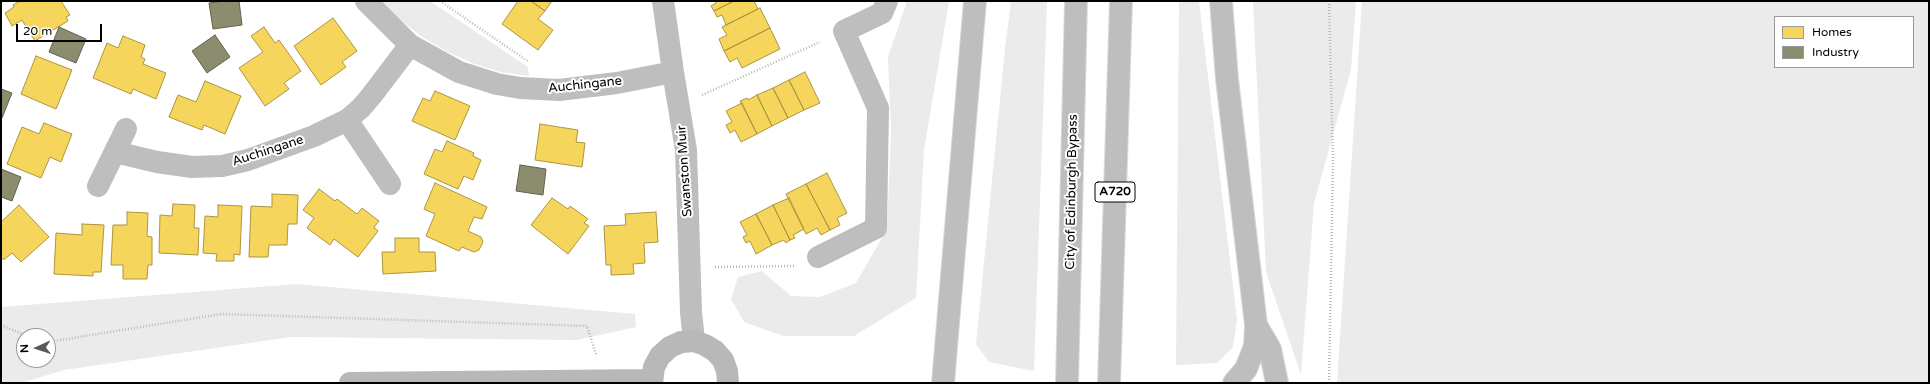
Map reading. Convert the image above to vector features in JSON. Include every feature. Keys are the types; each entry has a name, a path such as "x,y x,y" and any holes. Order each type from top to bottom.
{"main road":[{"name":"Auchingane","path":"366,1 410,45 442,64 476,78 497,84 559,90 617,83 673,72"},
{"name":"Swanston Muir","path":"663,1 686,150 691,312 694,341"},
{"path":"818,256 876,228 878,108 844,31 882,13 888,1"},
{"path":"943,383 975,1"},
{"name":"City of Edinburgh Bypass","path":"1068,383 1076,1"},
{"name":"A720","path":"1109,383 1120,1"},
{"path":"1221,1 1227,79 1256,325 1255,346 1246,369 1234,383"},
{"name":"Auchingane","path":"115,152 157,162 185,166 222,166 248,160 314,136 347,120 361,108 410,45"},
{"path":"347,120 390,184"},
{"path":"98,186 126,129"},
{"path":"1256,325 1270,349 1277,383"}],"street":[{"path":"350,383 604,380 652,381 654,367 660,356 676,344 694,341 706,344 715,351 722,360 727,371 728,383"}],"path":[{"path":"440,1 535,65 538,89"},
{"path":"1329,1 1334,161 1329,383"},
{"path":"680,106 844,31"},
{"path":"690,267 794,266 818,256"},
{"path":"56,341 221,314 588,326 604,380"},
{"path":"1,324 16,331"}],"shaded area":[{"path":"382,1 430,1 528,67 529,76 500,72 472,63 446,51 421,36 399,19"},
{"path":"907,1 949,1 924,150 916,298 854,336 783,336 744,322 731,299 738,277 762,271 791,296 820,297 856,283 887,229 891,132 888,57"},
{"path":"1011,1 1047,1 1034,371 989,362 976,344"},
{"path":"1179,1 1199,1 1237,320 1233,347 1217,363 1176,365"},
{"path":"1253,1 1356,1 1351,70 1314,203 1301,375 1266,272"},
{"path":"1362,1 1929,1 1929,383 1337,383"},
{"path":"297,284 635,314 636,327 577,340 291,337 64,370 21,383 1,383 1,307"}],"building: Homes":[{"path":"20,1 61,1 70,15 66,17 68,21 35,41 22,20 12,26 5,13 14,7 13,5"},
{"path":"518,1 531,1 545,11 538,19 553,30 538,50 502,24"},
{"path":"531,1 552,1 545,11"},
{"path":"715,1 734,1 714,11 711,6 716,3"},
{"path":"734,1 754,1 758,9 726,25 722,15 717,17 714,11"},
{"path":"760,8 770,28 724,51 719,39 727,35 722,27"},
{"path":"333,18 357,51 342,62 346,67 321,85 294,46"},
{"path":"264,27 275,43 279,40 301,71 284,83 289,89 265,106 239,68 263,52 251,36"},
{"path":"770,28 780,49 742,68 737,58 730,62 724,51"},
{"path":"123,36 145,45 141,57 145,59 143,64 166,73 156,99 133,89 131,94 93,78 107,43 118,48"},
{"path":"36,56 72,70 56,109 21,94"},
{"path":"805,72 820,103 804,110 789,80"},
{"path":"789,80 804,110 788,118 773,88"},
{"path":"205,81 241,96 225,134 204,125 202,130 169,117 178,95 196,102"},
{"path":"773,88 788,118 772,126 757,95"},
{"path":"435,91 470,106 455,140 412,121 423,98 430,101"},
{"path":"757,95 772,126 757,134 740,101 747,98 748,100"},
{"path":"742,103 757,134 741,142 735,130 730,133 726,125 732,122 726,111"},
{"path":"44,123 72,134 61,162 50,157 41,178 7,164 22,127 39,134"},
{"path":"540,124 578,130 576,142 585,143 582,167 535,160"},
{"path":"447,141 474,153 473,156 481,160 473,180 464,176 458,189 424,174 435,149 442,152"},
{"path":"827,173 847,213 837,218 840,225 830,230 806,184"},
{"path":"435,183 487,207 482,219 474,217 468,231 481,237 483,242 479,250 474,252 462,247 459,251 426,236 435,214 424,209"},
{"path":"806,184 830,230 821,235 817,228 806,234 786,194"},
{"path":"319,189 335,201 337,199 357,214 362,208 379,221 374,227 378,231 358,257 334,239 330,245 307,228 314,218 303,210"},
{"path":"272,194 298,195 297,224 288,224 287,245 269,245 268,257 249,257 251,206 272,207"},
{"path":"552,198 568,209 570,206 588,219 584,223 589,226 568,254 531,225"},
{"path":"789,198 804,229 793,235 795,238 790,240 773,205"},
{"path":"173,204 195,205 194,228 199,228 198,255 159,253 160,215 172,216"},
{"path":"19,205 49,237 21,262 12,253 5,259 1,259 1,222"},
{"path":"218,205 242,206 240,255 234,254 234,261 216,261 217,254 203,253 205,216 218,217"},
{"path":"773,205 790,240 786,243 784,240 772,245 756,214"},
{"path":"127,212 148,213 147,236 152,237 152,265 148,265 147,279 123,279 123,265 111,265 113,225 127,225"},
{"path":"656,212 658,242 644,243 645,263 633,264 634,274 611,275 611,265 606,265 604,226 626,225 625,214"},
{"path":"756,214 772,245 756,254 750,241 746,243 743,237 747,235 740,222"},
{"path":"82,224 104,225 101,272 93,272 93,276 54,274 56,233 82,235"},
{"path":"395,238 419,238 419,252 435,252 436,271 383,274 382,252 395,252"}],"building: Industry":[{"path":"239,1 242,25 213,29 209,3"},
{"path":"59,27 86,39 76,63 49,52"},
{"path":"215,35 230,57 207,73 192,51"},
{"path":"1,89 12,93 2,118 1,117"},
{"path":"520,165 546,169 543,195 516,191"},
{"path":"1,169 21,177 12,201 1,197"}]}
